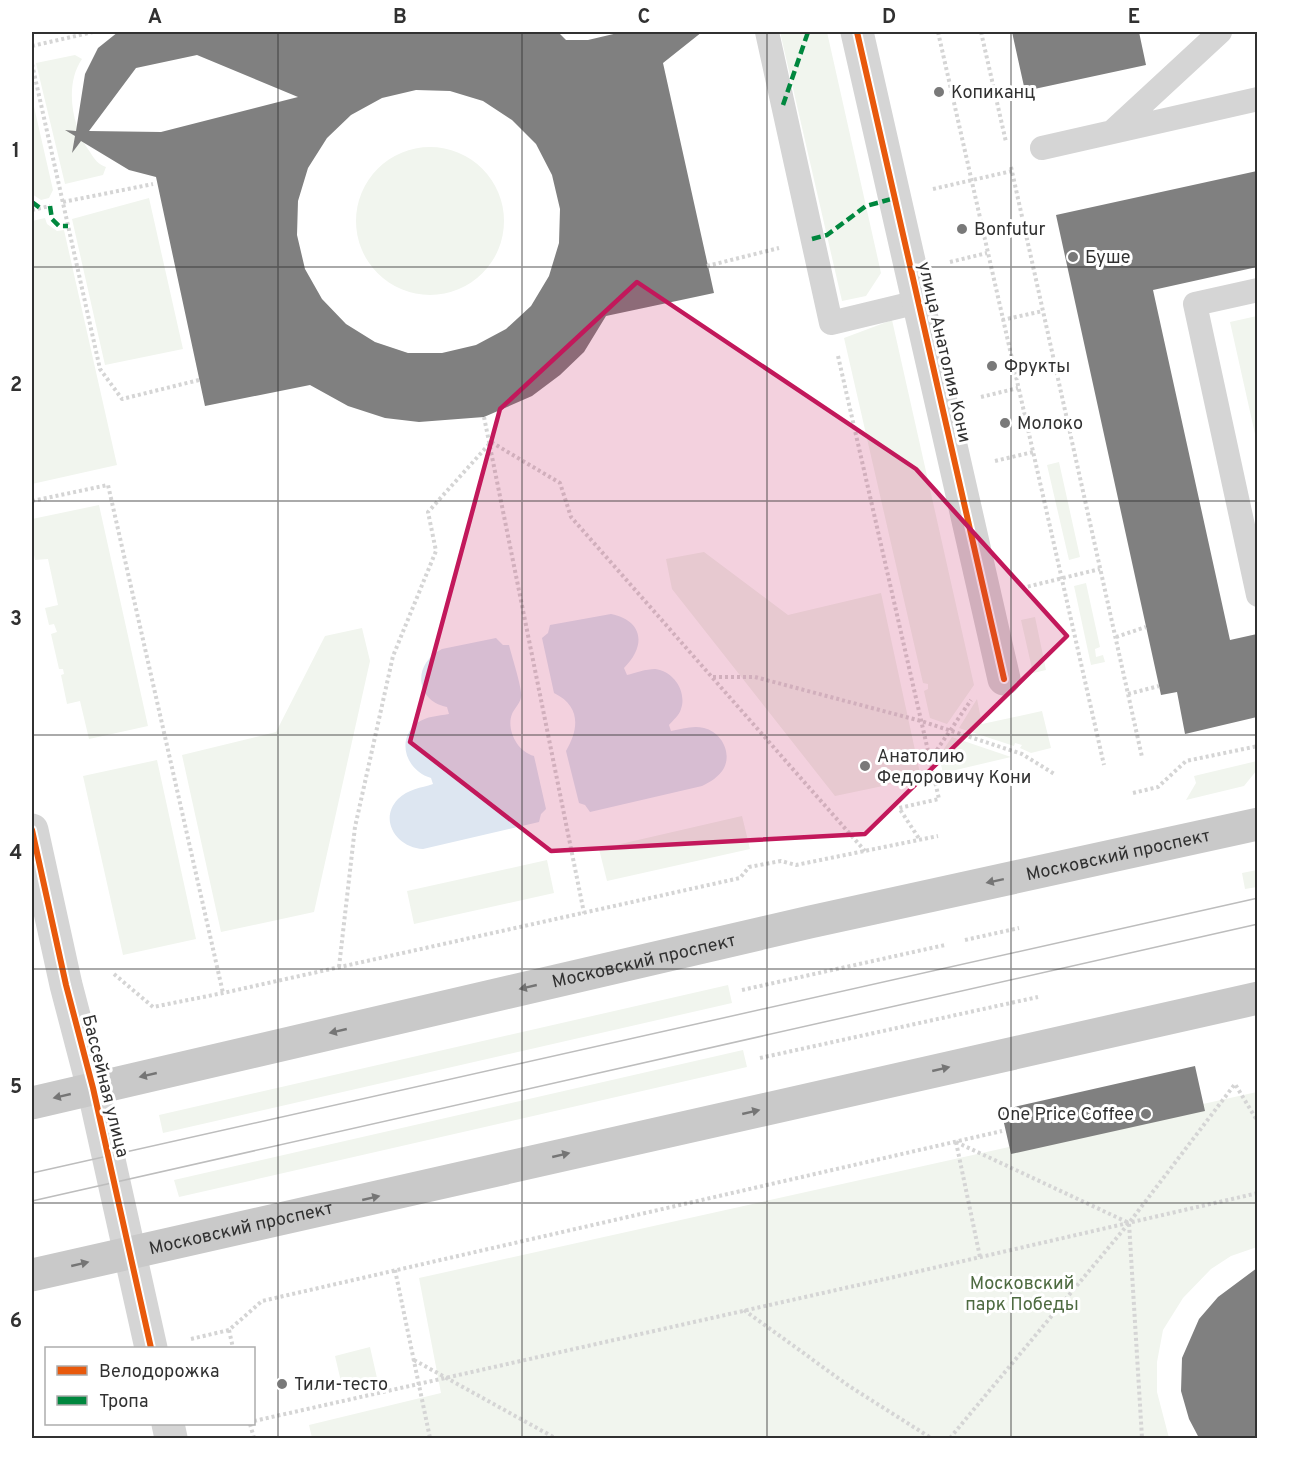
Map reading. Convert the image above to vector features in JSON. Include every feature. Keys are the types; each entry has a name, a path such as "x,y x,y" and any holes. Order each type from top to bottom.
{"main road":[{"name":"Московский проспект","path":"32,1103 798,925 1257,824"},
{"name":"Московский проспект","path":"32,1275 1257,998"}],"street":[{"name":"улица Анатолия Кони","path":"857,32 1004,680"},
{"name":"Бассейная улица","path":"32,830 151,1347"}],"lane":[{"path":"767,32 831,323 918,302"},
{"path":"1112,132 1220,32"},
{"path":"1042,148 1257,99"},
{"path":"1257,290 1195,304 1257,595"}],"path":[{"path":"32,46 93,32"},
{"path":"939,32 1104,765"},
{"path":"981,32 1006,144"},
{"path":"32,64 100,369 122,399 199,380"},
{"path":"1011,163 1142,757"},
{"path":"895,198 1012,171"},
{"path":"63,202 153,184"},
{"path":"32,210 50,206"},
{"path":"707,266 812,239"},
{"path":"1002,320 1043,311"},
{"path":"831,323 939,799 899,808 920,840"},
{"path":"484,417 491,442 584,913"},
{"path":"491,442 560,483 571,517 865,851"},
{"path":"339,967 356,827 393,656 436,551 429,512 491,442"},
{"path":"32,501 108,485 223,993"},
{"path":"985,596 1100,569"},
{"path":"1116,637 1146,627"},
{"path":"712,677 755,677 921,721 1022,754 1056,775"},
{"path":"930,760 975,695 1004,680"},
{"path":"1128,694 1159,686"},
{"path":"1132,793 1158,787 1185,761 1257,746"},
{"path":"114,974 153,1007 740,878 749,867 781,861 796,865 938,836"},
{"path":"966,940 1019,928"},
{"path":"742,990 945,945"},
{"path":"760,1058 1038,997"},
{"path":"951,1438 1129,1223 1235,1084 1257,1122"},
{"path":"191,1339 229,1330 262,1301 1002,1131"},
{"path":"956,1141 1129,1223"},
{"path":"956,1141 980,1257"},
{"path":"255,1421 1257,1193"},
{"path":"1129,1223 1142,1438"},
{"path":"395,1270 430,1438"},
{"path":"744,1310 849,1386 931,1438"},
{"path":"229,1330 233,1347"},
{"path":"413,1359 555,1438"}],"highlighted area":[{"path":"637,282 916,469 1067,636 865,834 551,851 410,742 500,409"}],"green space":[{"path":"780,32 827,32 881,273 866,296 842,301"},
{"path":"75,55 82,59 73,81 72,106 75,119 92,155 106,167 103,175 65,184 36,63"},
{"path":"32,98 53,190 49,198 41,200 32,194"},
{"path":"430,147 444,148 458,153 471,159 482,169 492,180 498,193 503,207 503,235 498,249 492,262 482,273 471,283 458,289 444,294 430,295 416,294 402,289 389,283 378,273 368,262 362,249 357,235 356,221 357,207 362,193 368,180 378,169 389,159 402,153 416,148"},
{"path":"149,198 183,349 105,365 72,219"},
{"path":"45,218 47,224 57,231 64,230 117,465 32,484 32,221"},
{"path":"1258,316 1257,443 1230,322"},
{"path":"892,320 974,685 947,724 930,718 924,691 928,689 928,684 923,683 844,338"},
{"path":"1059,462 1080,557 1069,560 1047,465"},
{"path":"99,505 148,726 89,739 80,701 67,704 61,675 64,674 63,669 59,669 51,634 57,632 54,624 49,625 45,608 58,605 48,559 35,560 32,544 32,519"},
{"path":"704,552 788,615 881,593 921,778 835,796 672,589 666,559"},
{"path":"1086,583 1100,647 1095,649 1096,657 1103,655 1105,662 1091,665 1074,586"},
{"path":"1035,617 1046,670 1033,673 1021,620"},
{"path":"362,628 370,661 314,912 221,932 182,755 276,732 325,636"},
{"path":"977,699 982,724 1042,711 1051,748 1031,753 1020,748 1022,745 1015,743 1014,746 959,728"},
{"path":"952,737 1011,757 943,773 939,756"},
{"path":"157,760 196,939 123,955 83,776"},
{"path":"1257,761 1257,770 1244,786 1186,800 1196,783 1194,776"},
{"path":"742,816 750,849 607,881 599,849"},
{"path":"547,860 554,893 414,924 407,891"},
{"path":"1257,870 1257,887 1245,889 1242,873"},
{"path":"728,985 732,1003 163,1133 159,1115"},
{"path":"743,1050 747,1067 179,1197 174,1180"},
{"name":"Московский парк Победы","path":"1257,1092 1257,1247 1231,1256 1211,1269 1183,1298 1163,1330 1157,1362 1157,1392 1169,1438 312,1438 309,1425 441,1393 419,1278"},
{"path":"370,1347 377,1378 342,1386 335,1356"}],"shaded area":[{"path":"611,614 630,622 638,635 636,651 624,668 627,675 655,669 668,674 677,683 682,702 679,714 669,725 671,731 696,727 710,730 720,738 727,756 720,774 702,786 590,812 585,805 579,803 566,751 575,726 573,711 563,698 554,693 542,638 548,633 550,625"},
{"path":"496,638 503,645 509,645 520,687 521,699 512,714 512,733 518,745 534,756 546,809 541,814 539,822 423,849 405,844 393,832 390,824 392,807 406,793 433,784 431,778 416,769 410,762 405,746 407,738 410,730 417,723 449,714 447,707 428,697 421,681 422,672 426,663 442,649"}],"building":[{"path":"118,32 558,32 566,40 588,40 622,32 702,32 663,63 714,293 606,316 584,352 560,375 532,396 484,417 419,422 385,418 348,406 310,385 205,406 156,177 129,170 81,141 72,153 75,136 65,130 76,131 85,74 98,48","holes":["197,55 298,97 161,132 89,131 136,68","416,90 450,91 483,101 512,120 536,144 552,175 560,209 559,243 549,276 531,306 506,329 476,345 442,353 408,353 375,342 346,324 322,299 305,269 297,235 298,201 308,168 327,138 351,115 382,98"]},
{"path":"1012,32 1139,32 1146,65 1025,91"},
{"path":"1257,171 1257,267 1153,290 1230,640 1257,634 1257,717 1185,734 1177,692 1161,695 1056,215"},
{"path":"1195,1066 1205,1111 1011,1154 1001,1110"},
{"path":"1257,1268 1257,1438 1199,1438 1189,1419 1181,1391 1182,1358 1199,1319 1218,1297"}],"tram line":[{"path":"32,1173 1258,898"},
{"path":"32,1201 1258,924"}],"marked path":[{"path":"783,105 808,32"},
{"path":"812,239 827,235 866,206 895,198"},
{"path":"32,202 40,208"},
{"path":"50,206 52,219 59,226 68,226"}],"cycle path":[{"path":"857,32 1004,679"},
{"path":"32,830 151,1347"}],"place":[{"name":"Копиканц","path":"939,92"},
{"name":"Bonfutur","path":"962,229"},
{"name":"Буше","path":"1073,257"},
{"name":"Фрукты","path":"992,366"},
{"name":"Молоко","path":"1005,423"},
{"name":"Анатолию Федоровичу Кони","path":"865,766"},
{"name":"One Price Coffee","path":"1146,1114"},
{"name":"Тили-тесто","path":"282,1384"}]}
